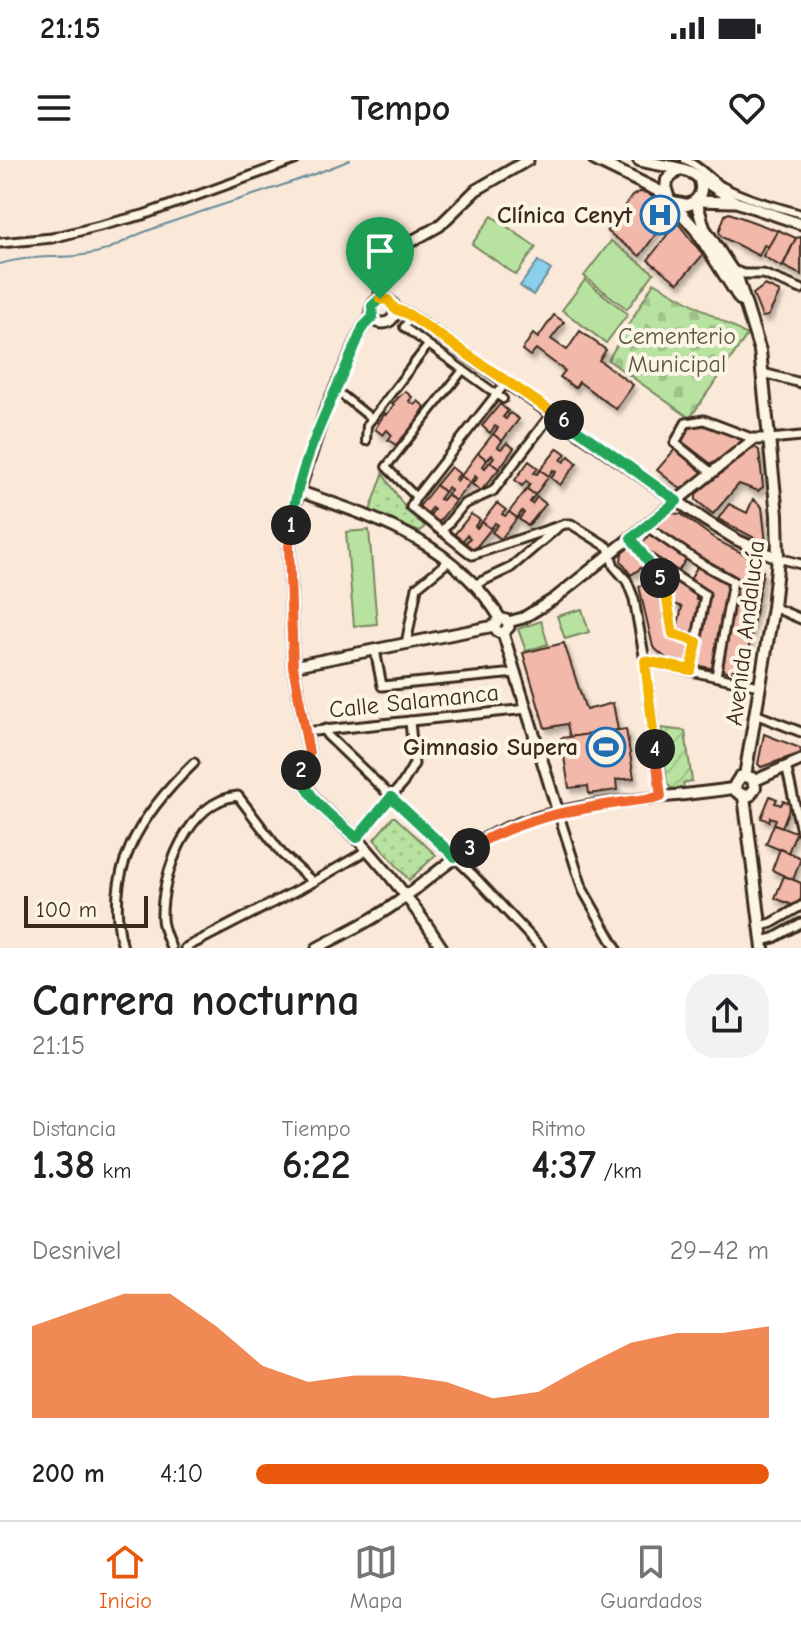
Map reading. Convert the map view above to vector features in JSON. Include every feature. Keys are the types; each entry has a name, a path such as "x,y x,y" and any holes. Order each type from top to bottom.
{"main road":[{"path":"595,160 687,205 696,201 701,190 699,178 688,170 639,160"},
{"path":"670,198 667,180 678,170"},
{"name":"Avenida Andalucía","path":"670,198 745,306"},
{"name":"Avenida Andalucía","path":"696,201 704,228 738,274 760,351 770,439 778,558 755,714 750,778"},
{"path":"750,778 755,791 744,796 738,794 735,788 737,779 750,778"},
{"path":"744,796 763,944"}],"street":[{"path":"0,243 52,238 143,215 295,160"},
{"path":"373,317 372,306 380,299 381,271 396,250 439,226 476,190 528,160"},
{"path":"685,160 695,163 719,184 801,214"},
{"path":"699,178 736,202 801,224"},
{"path":"696,201 736,202"},
{"path":"710,252 730,275 763,274 801,289"},
{"path":"380,299 388,300 395,309 412,316 737,540 778,558 801,564"},
{"path":"373,317 382,323 389,321 395,309"},
{"path":"412,316 404,327 499,397"},
{"path":"373,317 363,327 325,411 298,491 289,546 293,666 309,753 302,768 304,783 319,804 368,850 442,948"},
{"path":"366,441 367,425 428,345"},
{"path":"416,497 386,467 463,370"},
{"path":"763,373 801,383"},
{"path":"507,381 499,397 416,497 413,510 472,555 571,524 608,547 614,566 627,581 634,599 645,661 661,797"},
{"path":"342,395 372,419"},
{"path":"442,531 464,504 493,491 553,412"},
{"path":"712,473 675,443 686,423 704,420 754,439 801,436"},
{"path":"293,666 523,618 544,606 754,439"},
{"path":"298,491 412,535 449,561 474,585 501,625 583,890 616,948"},
{"path":"646,526 733,581 716,676"},
{"path":"474,585 510,568 558,527"},
{"path":"631,538 656,569 665,588 673,634 697,642"},
{"path":"645,556 705,595 691,670"},
{"path":"406,644 417,587 449,561"},
{"path":"773,607 801,619"},
{"path":"375,650 382,686 516,673"},
{"path":"645,661 759,686"},
{"name":"Calle Salamanca","path":"305,732 527,709"},
{"path":"755,714 801,732"},
{"path":"357,838 414,764 410,721"},
{"path":"326,729 327,735 455,857 541,948"},
{"path":"123,948 118,892 130,847 148,813 194,763"},
{"path":"750,778 782,772 801,763"},
{"path":"782,772 801,831"},
{"path":"317,948 405,897 455,857 506,828 558,812 735,788"},
{"path":"171,948 162,920 166,882 179,843 207,809 224,797 238,796 282,854 313,882"},
{"path":"185,948 368,850"},
{"path":"761,926 801,906"},
{"path":"763,944 801,923"}],"green space":[{"path":"492,216 536,247 516,275 472,244"},
{"path":"611,241 654,273 627,309 584,276"},
{"path":"585,280 628,314 606,343 562,310"},
{"name":"Cementerio Municipal","path":"654,282 747,335 690,418 608,360"},
{"path":"383,474 408,512 425,526 420,532 369,514"},
{"path":"369,530 377,624 354,626 346,532"},
{"path":"582,609 589,632 565,639 557,616"},
{"path":"541,621 548,644 526,651 518,629"},
{"path":"661,728 685,731 692,781 683,783 684,788 673,790 667,784"},
{"path":"393,817 436,855 409,880 374,839"}],"water":[{"path":"538,261 551,270 533,295 520,286"}],"building":[{"path":"639,192 648,193 670,214 640,256 607,231 632,196"},
{"path":"729,213 778,231 769,247 764,245 759,256 722,237 719,232 725,215"},
{"path":"677,222 703,255 678,283 648,260"},
{"path":"778,230 796,238 782,267 763,256"},
{"path":"801,237 801,275 783,266 796,238"},
{"path":"765,285 780,292 768,316 762,317 753,294"},
{"path":"554,315 564,322 551,339 567,350 580,331 606,350 599,360 633,385 616,409 579,382 575,388 560,377 565,371 536,349 530,356 522,350 533,334 538,338"},
{"path":"405,391 412,397 409,401 415,405 418,401 425,407 421,413 423,415 396,445 388,440 392,435 387,430 383,435 375,429"},
{"path":"500,404 508,411 503,417 506,419 510,413 519,419 502,441 493,434 498,428 495,426 490,433 482,426"},
{"path":"706,423 742,437 743,441 715,463 710,463 680,440 689,425"},
{"path":"493,434 502,441 498,447 501,449 507,443 514,448 499,469 490,462 494,457 492,455 487,460 478,453"},
{"path":"752,446 759,450 763,487 758,491 739,484 713,514 696,500 696,494"},
{"path":"558,448 566,454 561,460 564,462 569,456 577,463 560,485 551,478 556,472 553,470 549,476 540,470"},
{"path":"675,449 705,471 682,490 657,470"},
{"path":"478,453 487,460 483,466 485,468 490,462 499,469 481,491 472,484 477,478 475,476 470,483 461,476"},
{"path":"529,461 538,468 534,473 540,470 549,476 535,495 527,489 530,484 526,481 522,486 515,480"},
{"path":"451,467 460,474 455,479 457,481 461,476 470,483 455,501 447,494 451,490 448,487 444,492 436,485"},
{"path":"436,485 444,492 439,499 442,500 447,494 455,501 438,523 429,516 434,510 432,508 427,515 418,508"},
{"path":"527,489 535,495 530,502 532,504 537,497 546,504 528,526 519,519 524,513 522,511 517,518 509,512"},
{"path":"753,499 762,507 766,544 718,519 729,504 747,513"},
{"path":"497,503 506,510 502,514 505,516 509,512 517,518 501,539 492,532 498,525 495,523 491,529 482,522"},
{"path":"670,513 681,514 718,541 758,561 758,570 763,571 744,674 721,670 738,578 699,558 655,526"},
{"path":"471,514 480,520 475,526 477,528 482,522 491,529 473,551 465,544 470,538 467,535 462,542 454,535"},
{"path":"650,533 687,558 677,573 641,546"},
{"path":"631,545 648,563 631,575 621,561 622,553"},
{"path":"698,565 725,579 724,583 729,586 714,669 696,665 710,592 689,582"},
{"path":"656,578 670,637 692,643 689,663 667,659 653,647 639,586"},
{"path":"672,578 696,593 696,600 702,601 695,638 676,633 682,607 670,602 672,590 666,586"},
{"path":"564,643 586,710 613,703 618,730 570,737 567,724 545,728 523,653"},
{"path":"626,729 634,778 616,780 617,790 589,794 588,786 569,788 561,738"},
{"path":"764,734 800,748 801,753 761,767 758,764"},
{"path":"770,796 777,799 775,803 781,805 783,801 791,804 782,827 774,824 776,819 770,817 769,821 761,818"},
{"path":"774,824 796,832 788,853 766,844"},
{"path":"780,849 801,858 793,880 772,870"},
{"path":"784,876 801,883 801,898 797,907 775,898"}],"waterway":[{"path":"0,264 103,251 168,223 350,160"}],"place":[{"name":"Clínica Cenyt","path":"660,215"},
{"name":"Gimnasio Supera","path":"606,747"}],"route":[{"path":"380,299 392,302 395,309 408,314 507,381 677,501 631,538 656,569 665,588 673,634 697,642 691,670 645,661 661,797 537,817 506,828 455,857 391,797 357,838 308,791 301,773 309,753 293,666 289,546 292,513 325,411 363,327 373,317 372,306 380,299"}]}
